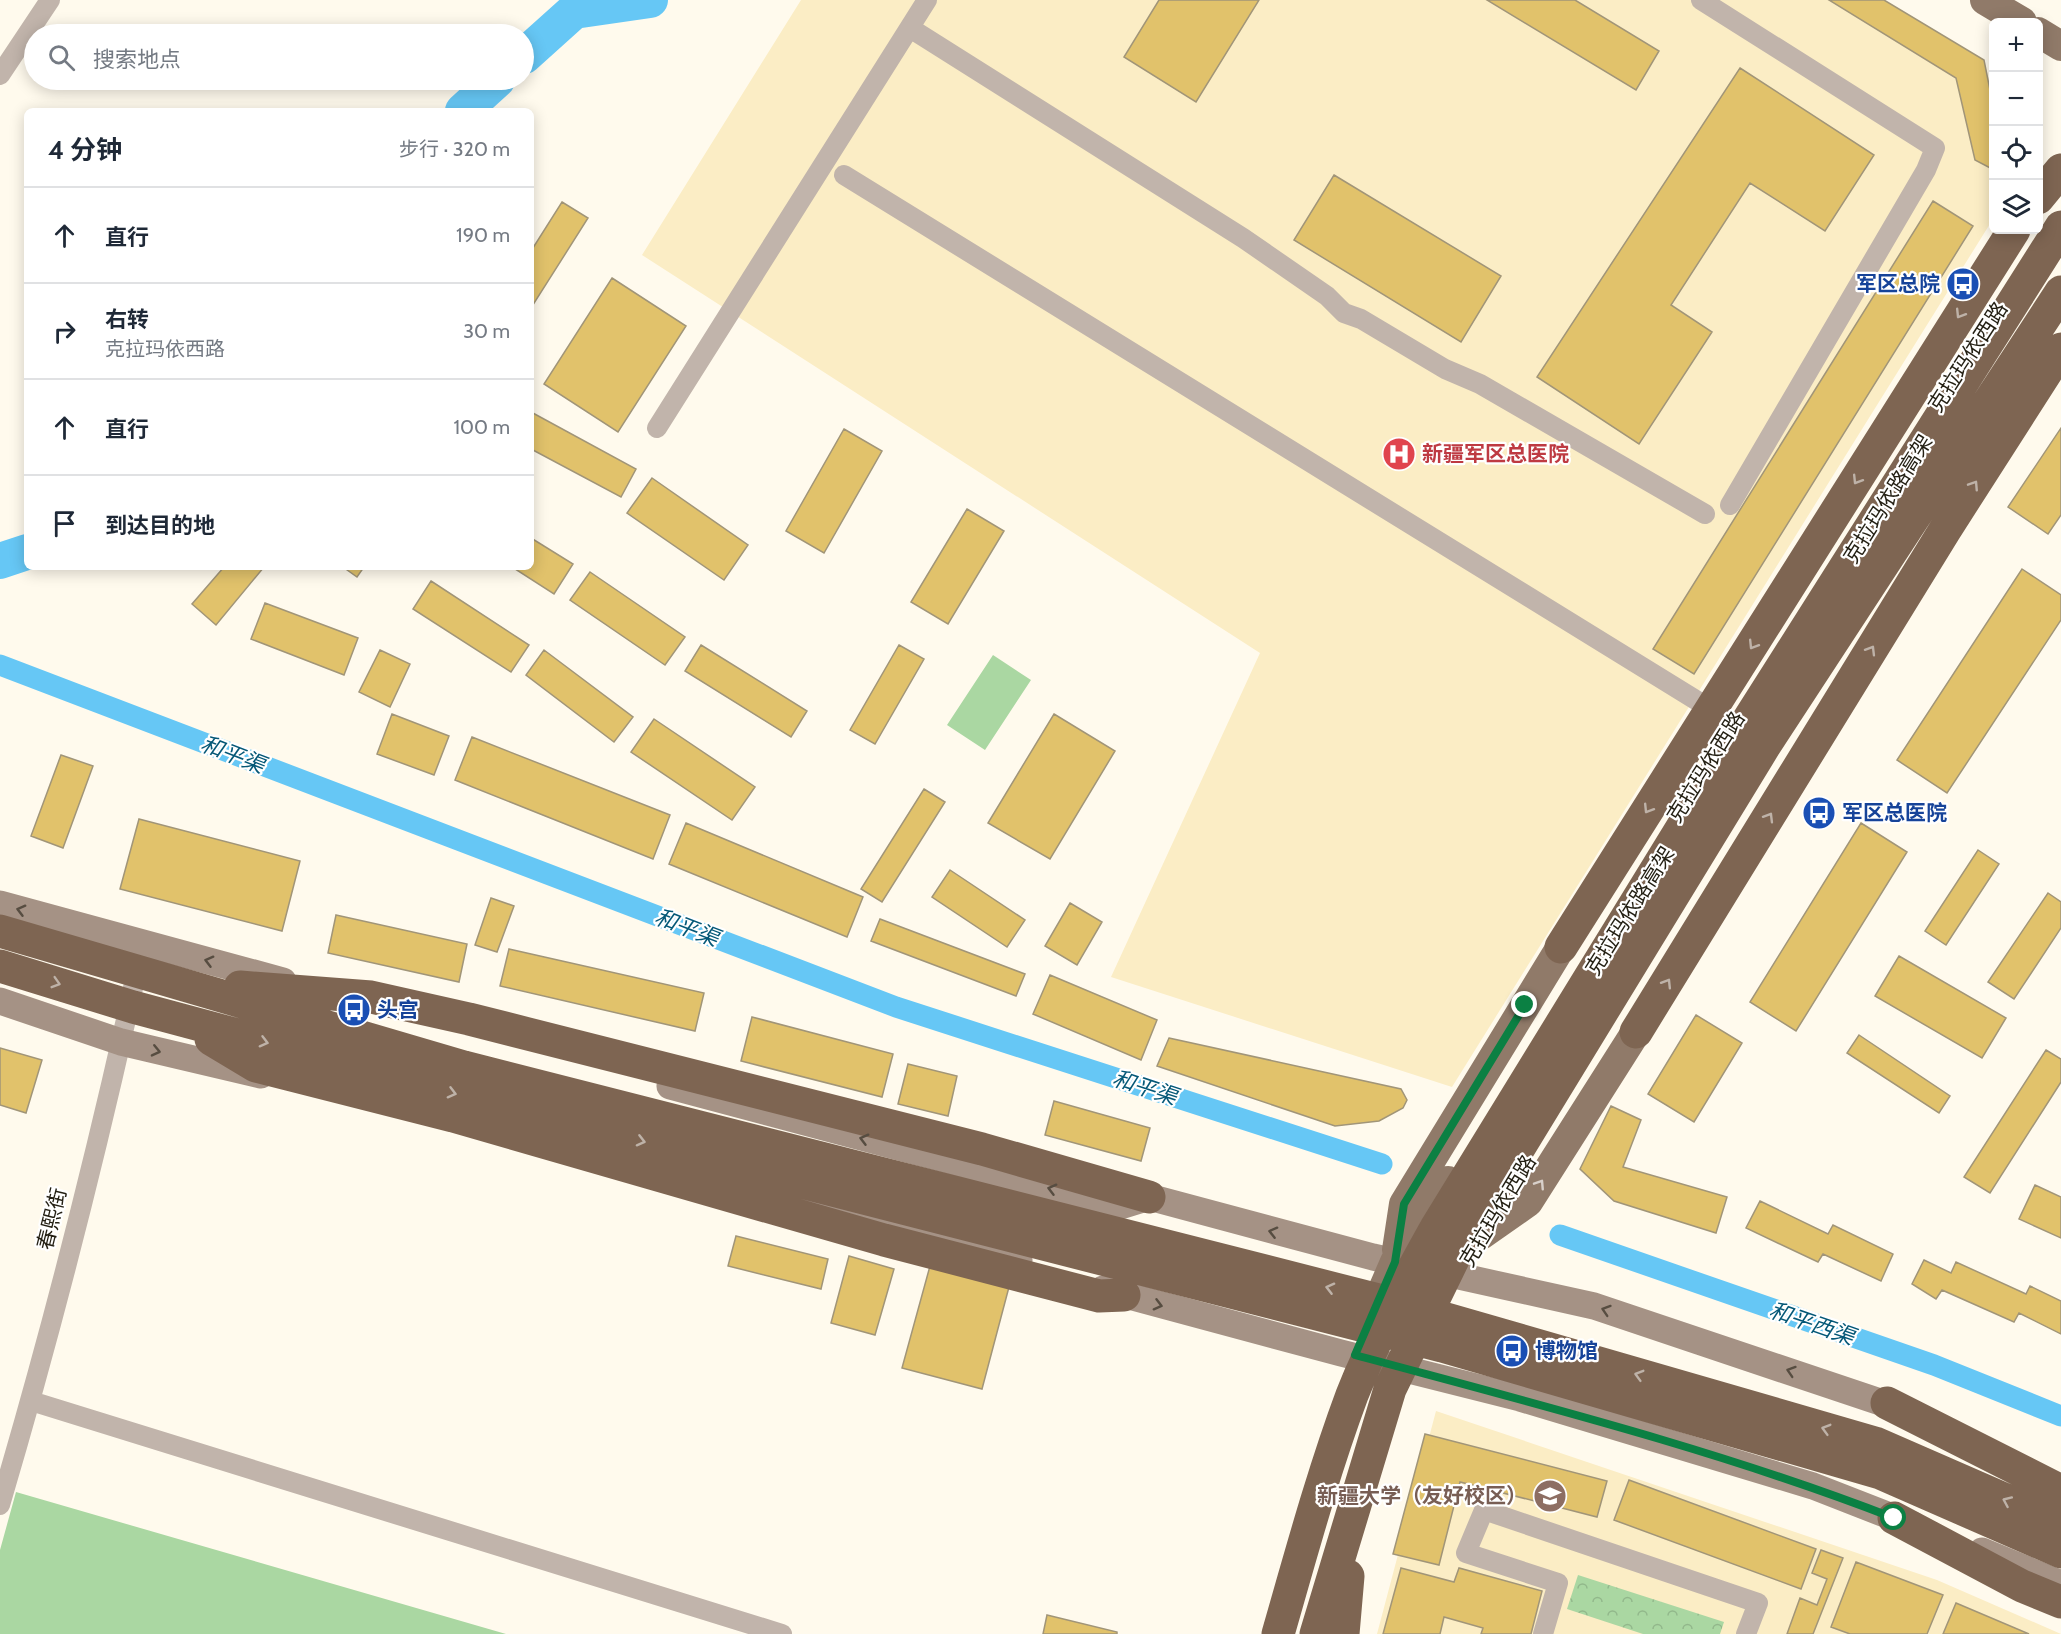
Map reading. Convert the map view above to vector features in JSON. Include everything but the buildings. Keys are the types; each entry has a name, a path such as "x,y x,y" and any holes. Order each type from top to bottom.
{"highway":[{"path":"2043,192 2061,170"},
{"name":"克拉玛依路高架","path":"1279,1634 1315,1504 1353,1394 1407,1280 1742,729 2061,227"},
{"path":"1561,947 2011,234"},
{"name":"克拉玛依路高架","path":"1316,1634 1390,1389 1462,1241 1765,745 2061,292"},
{"path":"1636,1032 1945,530 2061,349"},
{"path":"0,931 464,1067 1398,1305 1875,1443 2061,1524"},
{"path":"0,966 179,1019 480,1100 1442,1346 1880,1473 2061,1552"},
{"path":"171,981 371,997 469,1019 982,1149 1149,1197"},
{"path":"179,1019 256,1066 453,1116 884,1240 1099,1296 1124,1295"},
{"path":"1887,1403 2061,1491"},
{"path":"1894,1518 2022,1586 2061,1602"},
{"path":"1343,1634 1348,1574"}],"main road":[{"path":"1985,0 2015,18"},
{"path":"2043,35 2061,46"},
{"name":"克拉玛依西路","path":"1279,1634 1330,1432 1355,1355 1395,1262 1410,1236 1499,1107 1732,724 1998,309 2061,220"},
{"name":"克拉玛依西路","path":"1330,1634 1412,1371 1481,1235 1980,415 2061,302"},
{"path":"0,904 1120,1206 1149,1197 1230,1221 1395,1262 1594,1306 1887,1403 2061,1474"},
{"path":"1395,1262 1404,1204 1561,947"},
{"path":"0,1001 121,1042 924,1229 1124,1295 1520,1398 1813,1486 2061,1584"},
{"path":"1481,1235 1528,1202 1636,1032"}],"street":[{"path":"34,24 50,0"},
{"path":"657,428 927,0"},
{"path":"1701,0 1935,148 1926,170 1730,505"},
{"path":"910,28 1243,238 1327,296 1344,313 1361,319 1445,369 1480,384 1705,514"},
{"path":"0,75 24,39"},
{"path":"844,175 1732,724 1778,749"},
{"name":"春熙街","path":"0,1505 31,1401 121,1042 143,943"},
{"path":"31,1401 782,1634"},
{"path":"1544,1634 1558,1583 1466,1553 1484,1510 1758,1603 1746,1634"}],"shaded area":[{"name":"新疆军区总医院","path":"801,0 1884,0 1984,60 1989,81 1989,225 1452,1087 1111,977 1260,653 642,255"},
{"name":"新疆大学（友好校区）","path":"1436,1411 1937,1580 2061,1634 1377,1634"}],"green space":[{"path":"993,655 1031,680 985,750 947,725"},
{"path":"16,1492 506,1634 0,1634 0,1550"},
{"path":"1578,1575 1724,1622 1720,1634 1643,1634 1567,1609"}],"waterway":[{"path":"534,47 574,11 650,0"},
{"path":"466,108 486,90"},
{"path":"0,561 24,553"},
{"name":"和平渠","path":"0,665 896,1007 1382,1164"},
{"name":"和平西渠","path":"1560,1235 1934,1365 2061,1416"}],"place":[{"name":"军区总院","path":"1963,284"},
{"name":"新疆军区总医院","path":"1399,454"},
{"name":"军区总医院","path":"1819,813"},
{"name":"头宫","path":"354,1010"},
{"name":"博物馆","path":"1512,1351"},
{"name":"新疆大学（友好校区）","path":"1550,1496"}],"route":[{"path":"1525,1005 1404,1204 1395,1262 1355,1355 1520,1398 1813,1486 1894,1518"}]}
